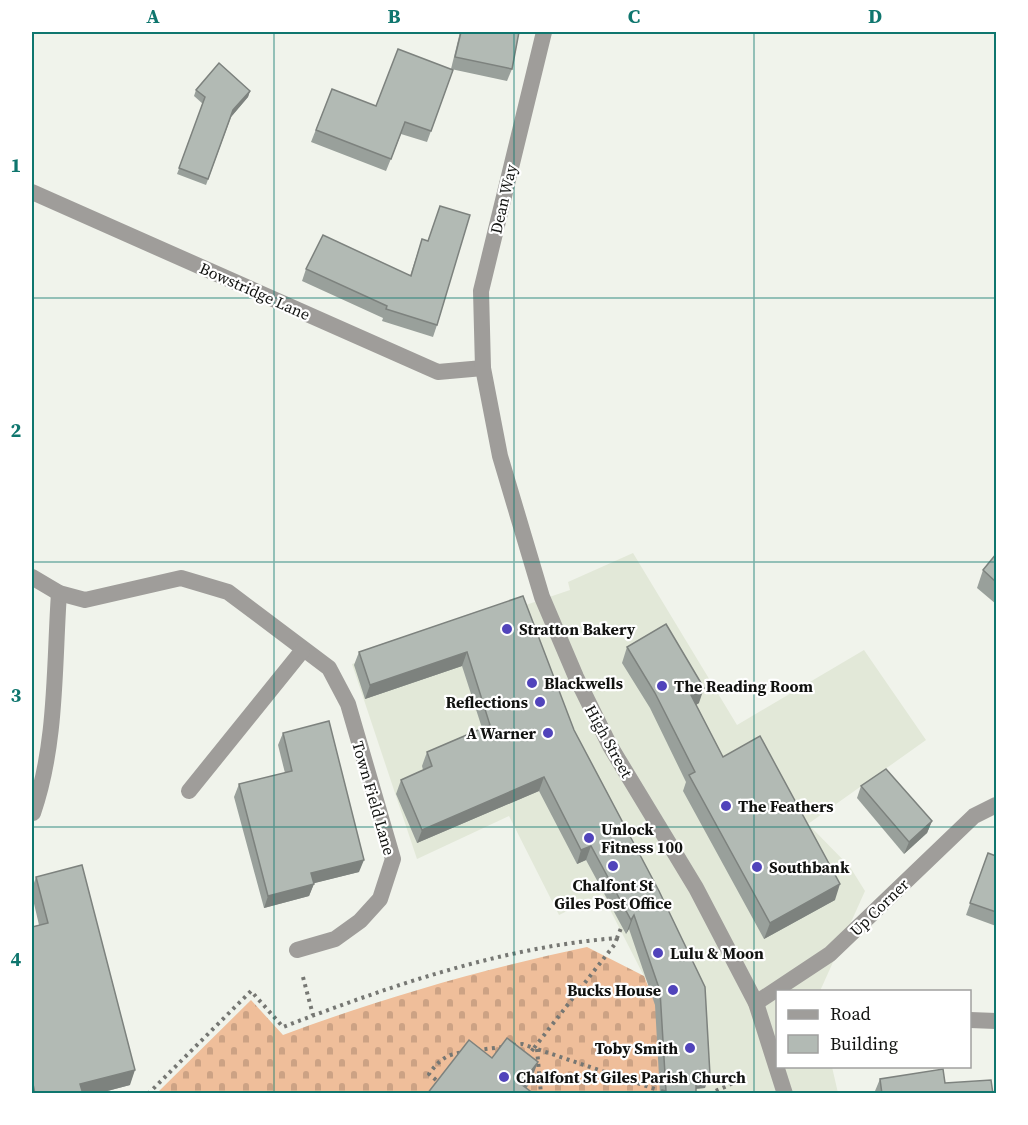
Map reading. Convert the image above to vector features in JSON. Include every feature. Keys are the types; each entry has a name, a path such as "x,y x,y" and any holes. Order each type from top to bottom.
{"street":[{"name":"Dean Way","path":"483,368 481,291 544,32"},
{"name":"Bowstridge Lane","path":"32,192 438,372 483,368"},
{"name":"High Street","path":"483,368 500,456 536,575 576,677 610,746 696,888 772,1029 776,1065"},
{"name":"Town Field Lane","path":"32,577 59,593 85,600 181,578 228,592 302,651 329,668 348,704 393,859 380,899 360,921 335,939 297,950"},
{"path":"33,813 42,785 52,699 59,593"},
{"path":"189,791 302,651"},
{"name":"Up Corner","path":"756,1003 830,954 974,816 996,805"},
{"path":"971,1020 996,1021"},
{"name":"High Street","path":"777,1068 785,1094"}],"path":[{"path":"524,1061 615,944 621,927"},
{"path":"147,1094 251,991 283,1027 374,992 503,956 583,940 617,938"},
{"path":"297,950 313,1015"},
{"path":"436,1080 429,1074 446,1056 522,1044 655,1089 659,1094"},
{"path":"535,1049 541,1094"},
{"path":"709,1094 776,1065"}],"shaded area":[{"path":"633,553 737,725 864,650 926,740 808,824 850,867 865,891 820,990 776,990 776,1068 832,1068 838,1093 692,1094 660,1090 657,1033 648,984 602,894 559,915 509,816 417,859 352,664 570,590 568,582"}],"green space":[{"path":"587,947 644,976 692,1094 156,1094 251,1000 283,1035 433,985"}],"building":[{"path":"461,32 519,32 512,69 455,57"},
{"path":"398,49 453,70 431,131 405,122 391,159 316,130 332,89 376,106"},
{"path":"219,63 250,91 233,110 208,179 179,168 205,97 196,90"},
{"path":"440,206 470,215 437,325 386,309 387,306 306,269 323,235 411,276 422,239 428,241"},
{"path":"996,554 996,582 983,570"},
{"path":"523,596 574,730 659,891 705,987 710,1075 696,1076 696,1094 661,1094 662,1090 666,1091 660,991 634,915 631,920 591,846 581,850 544,777 422,830 401,780 432,766 427,752 490,725 467,652 370,685 359,652"},
{"path":"666,624 704,688 691,695 723,757 760,736 840,884 770,923 689,775 695,772 655,693 627,647"},
{"path":"329,721 364,860 311,873 314,884 268,896 239,784 292,771 283,733"},
{"path":"886,769 932,821 909,842 861,786"},
{"path":"988,853 996,856 996,912 970,903"},
{"path":"82,865 135,1070 80,1084 83,1094 35,1094 32,1079 32,927 48,923 36,877"},
{"path":"507,1038 538,1062 521,1084 534,1094 427,1094 469,1040 492,1058"},
{"path":"943,1069 945,1083 991,1080 993,1094 882,1094 880,1079"}],"place":[{"name":"Stratton Bakery","path":"507,629"},
{"name":"Blackwells","path":"532,683"},
{"name":"The Reading Room","path":"662,686"},
{"name":"Reflections","path":"540,702"},
{"name":"A Warner","path":"548,733"},
{"name":"The Feathers","path":"726,806"},
{"name":"Unlock Fitness 100","path":"589,838"},
{"name":"Chalfont St Giles Post Office","path":"613,866"},
{"name":"Southbank","path":"757,867"},
{"name":"Lulu & Moon","path":"658,953"},
{"name":"Bucks House","path":"673,990"},
{"name":"Toby Smith","path":"690,1048"},
{"name":"Chalfont St Giles Parish Church","path":"504,1077"}]}
